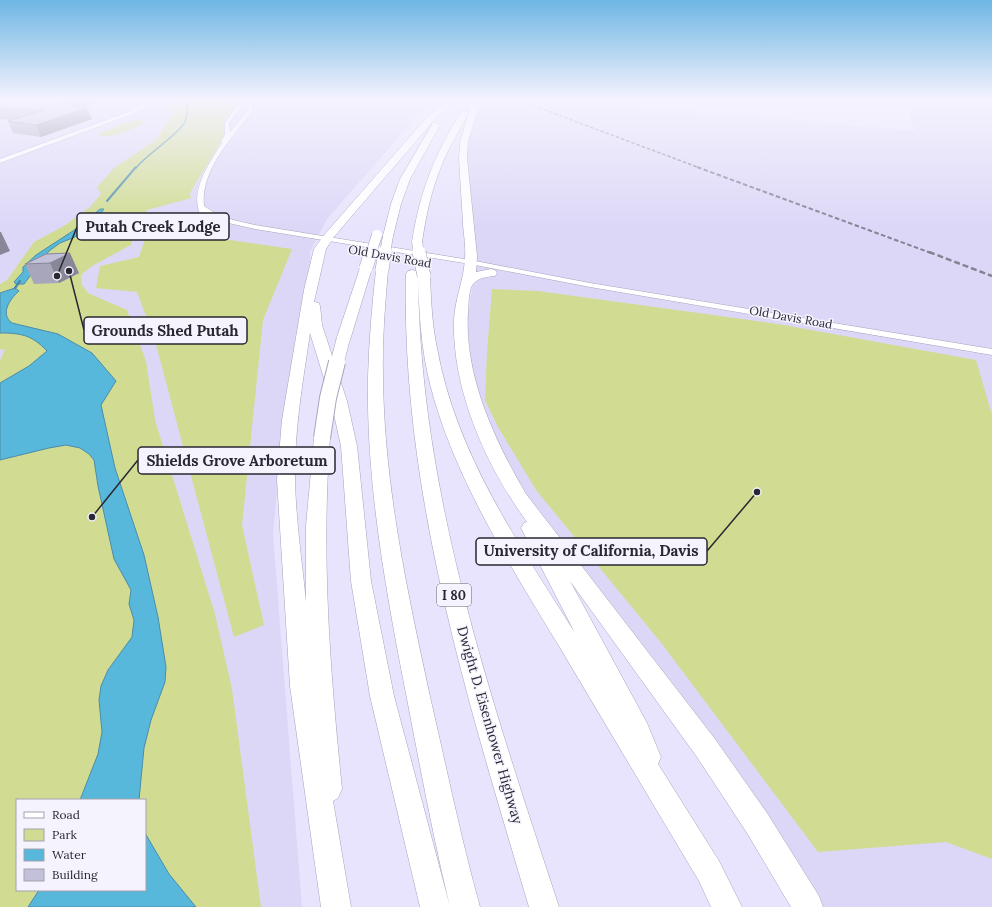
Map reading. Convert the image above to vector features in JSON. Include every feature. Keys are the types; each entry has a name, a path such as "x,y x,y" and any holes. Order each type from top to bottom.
{"highway":[{"path":"337,907 302,686 286,480 290,420 310,290 320,250 325,242 410,142"},
{"path":"337,907 316,624 315,526 322,438 328,398 343,340 374,269 383,235 413,164 425,142"},
{"path":"448,142 431,181 423,207 417,242 418,275 432,364 447,417 483,500 509,545 709,871 727,907"},
{"path":"464,142 463,149 469,272 463,297 461,336 467,378 484,432 519,498 706,748 757,823 808,907"},
{"path":"383,235 374,269 377,322 377,404 380,454 394,570 428,742 465,907"},
{"path":"469,272 477,275 491,272"},
{"name":"Dwight D. Eisenhower Highway","path":"418,275 411,319 414,373 423,447 433,502 470,660 501,768 544,907"},
{"path":"313,282 315,325 325,362 339,401 349,446 361,581 380,688 435,907"},
{"path":"519,498 524,514 638,731 663,797"}],"street":[{"path":"0,160 49,142"},
{"name":"Old Davis Road","path":"226,142 212,166 204,185 200,206 202,214 208,220 221,226 325,242 469,272 590,285"},
{"name":"Old Davis Road","path":"491,272 590,285 992,352"}],"shaded area":[{"path":"0,142 394,142 327,219 310,252 311,283 281,445 273,535 302,907 0,907"},
{"path":"467,142 992,142 992,907 822,907 532,510 490,430 477,392 468,353 467,320 473,283 474,221 470,199 466,146"}],"green space":[{"path":"153,142 220,142 190,193 191,198 147,210 134,233 131,245 92,266 81,275 82,285 88,293 127,310 146,361 155,420 215,614 232,689 261,907 0,907 0,360 5,350 0,349 0,284 7,280 34,242 64,226 90,207 101,194 97,187 114,168"},
{"path":"172,215 185,237 216,238 292,249 263,320 242,525 264,625 234,637 155,341 137,292 96,288 100,266 139,257 151,221"},
{"path":"492,289 538,291 778,324 976,360 992,415 992,859 946,842 818,852 662,644 536,490 498,427 485,400"}],"water":[{"path":"100,209 104,209 99,216 75,237 60,243 49,251 24,284 16,284 14,282 23,272 23,267 36,255 79,227"},
{"path":"15,288 19,291 9,303 6,311 8,319 12,323 58,334 92,353 116,381 101,405 115,468 144,555 158,617 166,667 165,682 151,720 144,748 139,799 80,799 98,754 102,732 99,700 101,686 108,670 132,637 134,620 129,604 131,590 114,559 98,486 94,460 89,454 80,448 66,445 0,460 0,383 29,366 47,351 36,341 26,336 20,334 0,333 0,293"},
{"path":"146,835 169,874 196,907 28,907 38,891 146,891"}],"building":[{"path":"70,253 50,263 25,264 46,254"}],"waterway":[{"path":"136,168 165,142"},
{"path":"107,201 136,167"},
{"path":"15,288 20,281"}],"railway":[{"path":"631,142 700,168"},
{"path":"697,167 931,253"},
{"path":"929,252 992,276"}],"place":[{"name":"Grounds Shed Putah","path":"69,271"},
{"name":"Putah Creek Lodge","path":"57,276"},
{"name":"University of California, Davis","path":"757,492"},
{"name":"Shields Grove Arboretum","path":"92,517"}]}
